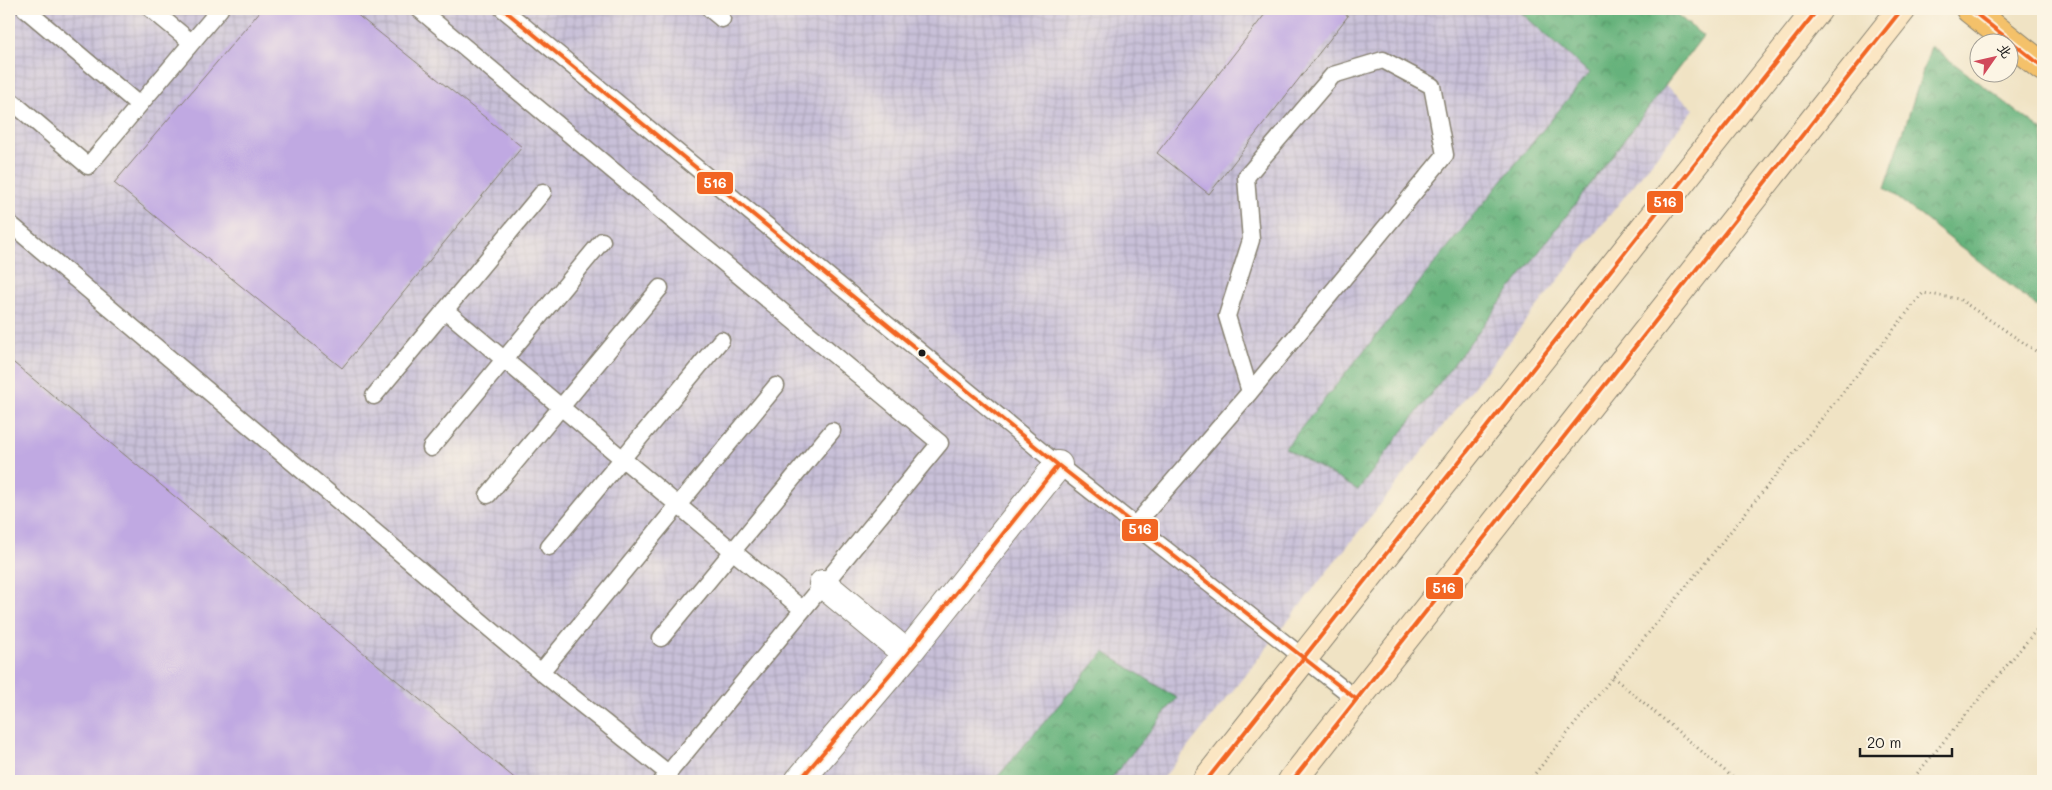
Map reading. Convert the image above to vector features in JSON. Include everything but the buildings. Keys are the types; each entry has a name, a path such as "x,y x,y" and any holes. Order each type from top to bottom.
{"main road":[{"path":"1206,781 1818,9"},
{"path":"1292,781 1902,9"},
{"path":"1970,9 2043,67"}],"street":[{"path":"799,781 907,654 1058,465"},
{"path":"823,584 907,654"}],"lane":[{"path":"25,9 139,105"},
{"path":"151,9 191,42"},
{"path":"9,99 88,166 220,9"},
{"path":"9,223 665,778 802,608 940,443 419,9"},
{"path":"503,9 1058,465 1136,524 1302,658 1356,699"},
{"path":"1136,524 1250,392 1445,156 1432,86 1383,60 1333,75 1246,178 1251,240 1227,316 1250,392"},
{"path":"374,396 543,192"},
{"path":"431,448 602,241"},
{"path":"488,495 660,288"},
{"path":"445,310 802,608"},
{"path":"549,547 721,340"},
{"path":"541,672 776,386"},
{"path":"661,638 832,431"}],"path":[{"path":"1529,781 1923,293 1959,299 2043,356"},
{"path":"1911,781 2043,622"},
{"path":"1613,677 1737,781"}],"shaded area":[{"path":"9,9 1575,9 1694,109 1161,781 9,781"}],"green space":[{"path":"1517,9 1670,9 1703,36 1358,490 1285,448 1589,73"},
{"path":"1931,46 1970,76 1970,82 1978,82 2043,131 2043,311 1885,188"},
{"path":"1104,652 1177,698 1109,781 994,781"}],"transit line":[{"name":"516","path":"503,9 1058,465 1356,699"},
{"name":"516","path":"1206,781 1818,9"},
{"name":"516","path":"1292,781 1902,9"},
{"name":"516","path":"1970,9 2043,67"},
{"name":"516","path":"799,781 907,654 1058,465"}]}
